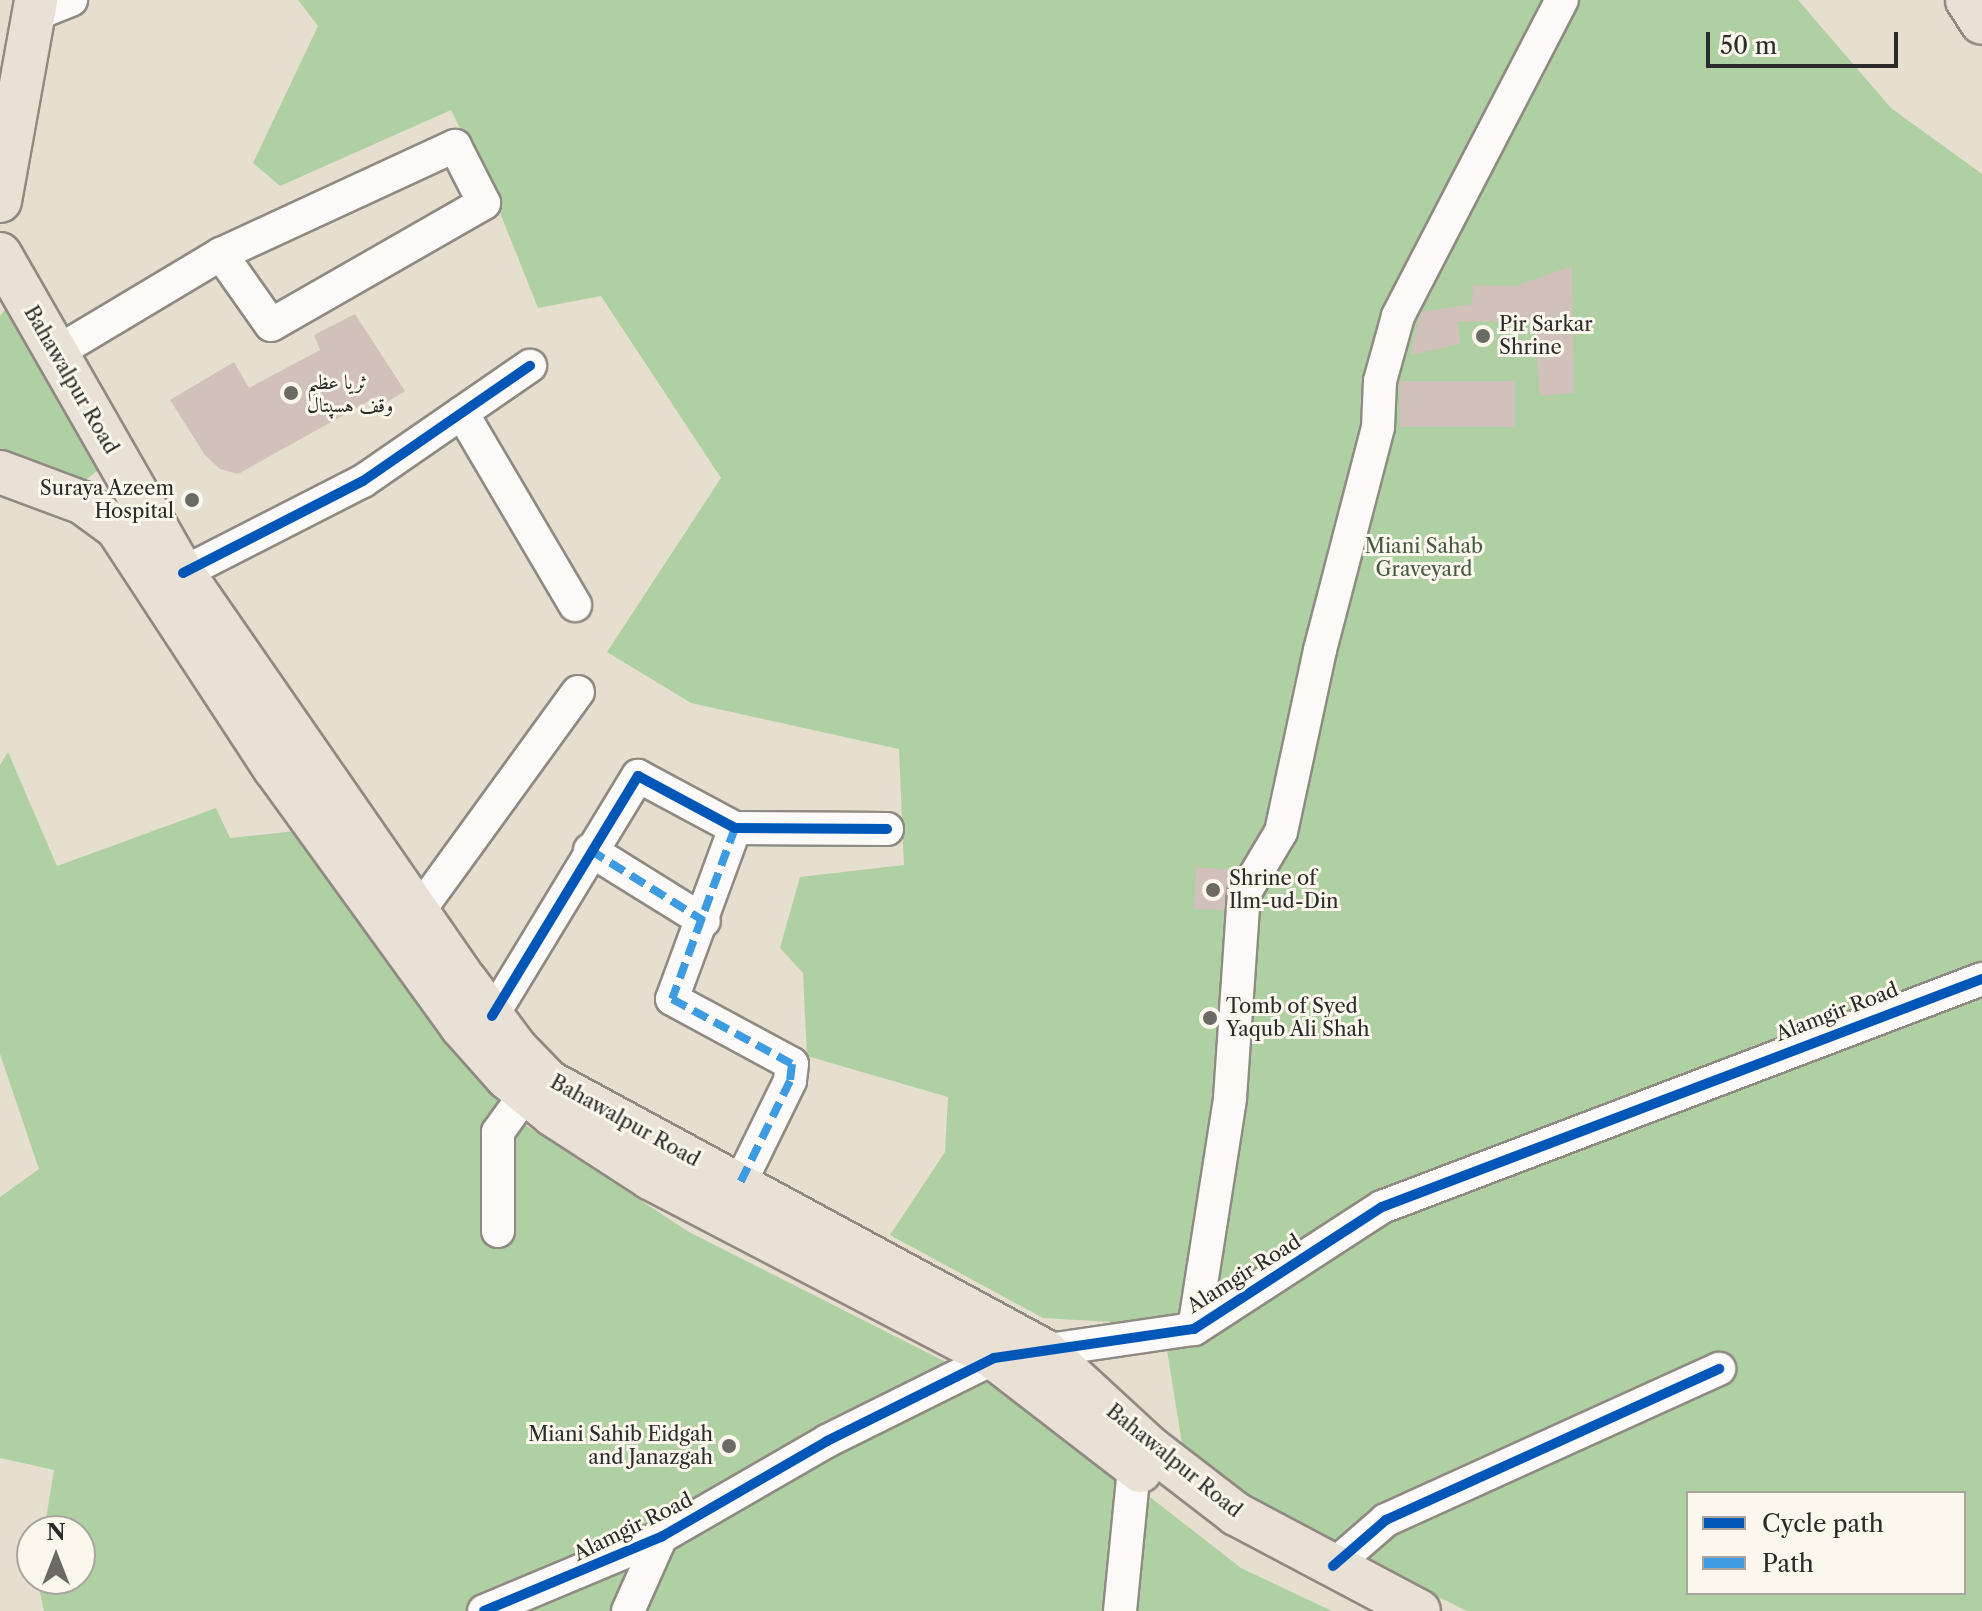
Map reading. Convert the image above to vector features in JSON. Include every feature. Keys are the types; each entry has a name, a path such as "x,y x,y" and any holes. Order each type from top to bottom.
{"main road":[{"path":"1967,0 1982,23"},
{"path":"0,201 41,4"},
{"name":"Bahawalpur Road","path":"0,254 183,573 492,1016 549,1082 1045,1351 1149,1447 1236,1514 1419,1611"},
{"name":"Bahawalpur Road","path":"0,472 83,503 117,528 275,769 451,1013 526,1093 674,1192 994,1358 1224,1535 1373,1611"}],"street":[{"path":"1194,1329 1230,1098 1244,894 1281,832 1378,427 1380,381 1398,316 1562,0"},
{"path":"57,352 221,254 455,146 484,203 271,325 221,254"},
{"path":"183,573 363,481 530,366"},
{"path":"462,413 575,605"},
{"path":"418,912 578,692"},
{"path":"492,1016 590,850 638,776 735,828 887,829"},
{"path":"735,828 704,921 672,999 792,1064 790,1081 739,1185"},
{"path":"590,850 704,921"},
{"name":"Alamgir Road","path":"484,1611 661,1537 827,1441 994,1358 1194,1329 1382,1207 1982,979"},
{"path":"498,1231 498,1132 526,1093"},
{"path":"1333,1566 1386,1520 1719,1369"},
{"path":"1120,1611 1134,1467"},
{"path":"628,1611 661,1537"}],"green space":[{"name":"Miani Sahab Graveyard","path":"298,0 1798,0 1891,108 1982,174 1982,1611 1467,1611 1289,1523 1183,1450 1163,1325 1043,1318 890,1235 945,1152 948,1097 807,1056 803,973 780,948 800,877 904,865 899,749 691,703 607,652 721,478 601,296 538,308 495,200 451,110 280,186 253,163 318,26"},
{"path":"10,303 100,469 77,486 27,458 0,455 0,316"},
{"path":"8,752 57,866 216,808 230,838 297,831 425,1015 510,1115 689,1232 1033,1406 1241,1568 1332,1611 44,1611 40,1595 96,1595 96,1515 47,1515 54,1470 0,1458 0,1197 39,1169 0,1054 0,765"}],"building":[{"path":"1572,266 1574,393 1540,396 1534,321 1458,322 1460,344 1410,355 1421,312 1472,304 1473,285 1515,286"},
{"name":"ثریا عظیم وقف ہسپتال","path":"355,314 405,391 384,404 378,396 238,474 220,469 205,455 170,400 234,362 249,388 320,350 314,335"},
{"path":"1400,381 1515,381 1515,427 1400,427"},
{"name":"Shrine of Ilm-ud-Din","path":"1196,867 1233,870 1224,910 1194,909"}],"marked path":[{"path":"735,828 672,999 792,1064 790,1081 739,1185"},
{"path":"590,850 704,921"}],"cycle path":[{"path":"183,573 363,481 530,366"},
{"path":"492,1016 638,776 735,828 887,829"},
{"path":"484,1611 661,1537 827,1441 994,1358 1194,1329 1382,1207 1982,979"},
{"path":"1333,1566 1386,1520 1719,1369"}],"place":[{"name":"Pir Sarkar Shrine","path":"1483,336"},
{"name":"ثریا عظیم وقف ہسپتال","path":"291,393"},
{"name":"Suraya Azeem Hospital","path":"192,500"},
{"name":"Shrine of Ilm-ud-Din","path":"1213,890"},
{"name":"Tomb of Syed Yaqub Ali Shah","path":"1210,1018"},
{"name":"Miani Sahib Eidgah and Janazgah","path":"729,1446"}]}
